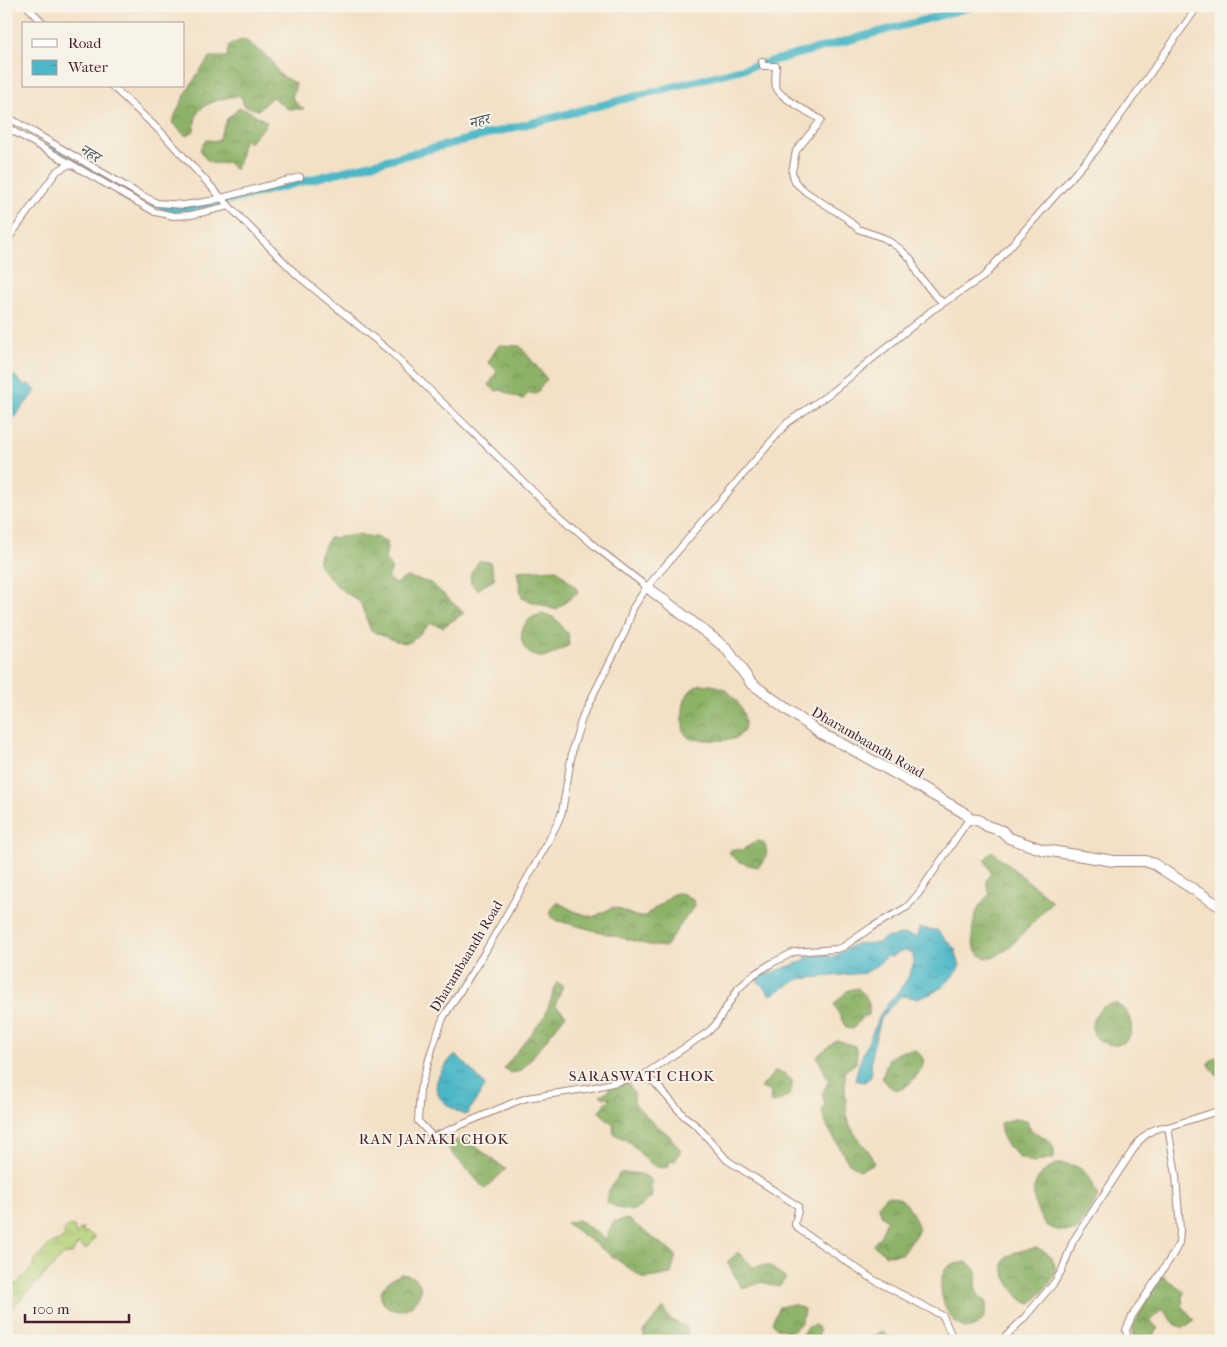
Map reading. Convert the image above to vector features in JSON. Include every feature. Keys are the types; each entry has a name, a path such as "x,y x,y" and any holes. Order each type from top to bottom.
{"main road":[{"name":"Dharambaandh Road","path":"647,587 726,648 752,684 821,734 843,744 956,808 966,814 969,819 978,820 987,826 1002,831 1009,838 1044,850 1114,861 1145,861 1154,864 1221,907"}],"street":[{"path":"27,6 42,22"},
{"path":"114,88 161,132 228,206 297,275 393,354 543,501 597,548 647,587 787,423 829,394 879,352 943,303 983,277 1096,150 1198,6"},
{"path":"762,63 776,66 775,84 783,97 821,120 796,151 792,172 795,182 806,192 846,218 858,229 884,238 899,248 911,259 917,273 943,303"},
{"path":"6,116 157,203 184,205 222,198 300,177"},
{"path":"6,127 155,212 174,216 191,215 228,206"},
{"path":"6,242 57,170 70,164"},
{"name":"Dharambaandh Road","path":"647,587 633,608 625,632 583,715 573,747 564,805 557,824 485,952 443,1018 420,1090 417,1118 433,1137 521,1100 618,1083 642,1076 708,1032 716,1024 738,988 759,971 794,952 843,947 872,927 907,908 969,819"},
{"path":"642,1076 655,1083 727,1160 798,1206 799,1212 795,1219 795,1226 874,1280 943,1316 954,1341"},
{"path":"1001,1341 1054,1283 1062,1270 1073,1241 1139,1142 1149,1132 1161,1126 1168,1127 1221,1110"},
{"path":"1128,1341 1126,1330 1132,1316 1174,1254 1179,1243 1180,1230 1176,1176 1168,1127"}],"green space":[{"path":"244,39 271,60 279,74 296,84 292,98 304,109 288,109 272,97 258,110 244,106 241,96 225,98 212,102 202,108 195,120 194,131 186,136 172,123 189,88 210,57 227,57 229,45"},
{"path":"239,108 247,110 267,122 250,143 244,139 239,162 235,170 227,162 210,162 205,158 200,149 206,140 218,141 227,119"},
{"path":"499,345 520,346 547,379 536,394 529,393 522,400 501,390 496,391 489,385 497,371 488,362"},
{"path":"360,535 375,537 388,543 385,558 392,570 387,578 395,584 407,577 431,583 464,613 443,627 431,623 410,642 406,643 371,631 360,602 339,588 319,566 319,556 329,538"},
{"path":"479,561 490,562 495,579 477,590 471,584 470,575"},
{"path":"557,569 579,591 556,610 522,598 517,571"},
{"path":"542,614 552,617 560,623 563,630 568,633 569,645 544,657 535,656 528,652 522,638 522,630 526,623 532,617"},
{"path":"701,684 724,689 735,698 745,720 745,727 742,733 736,738 721,740 692,739 685,734 683,729 684,703 691,690"},
{"path":"757,841 763,842 767,852 765,859 758,867 738,861 729,852 732,849 742,850"},
{"path":"992,851 1052,901 1010,946 994,957 988,958 976,951 972,931 977,910 990,893 987,883 991,873 985,860"},
{"path":"673,894 684,894 693,900 694,906 665,947 649,945 555,920 551,916 550,910 557,902 576,912 593,917 614,907 640,917 645,916"},
{"path":"557,982 563,986 555,1005 566,1015 522,1070 510,1073 504,1068 545,1016"},
{"path":"858,988 868,1000 869,1015 862,1017 853,1029 846,1028 834,1004 848,990"},
{"path":"1115,1003 1129,1017 1131,1034 1126,1041 1119,1044 1110,1044 1102,1042 1095,1036 1092,1028 1094,1018 1100,1009"},
{"path":"837,1040 855,1046 857,1052 856,1063 845,1071 847,1114 850,1125 870,1153 874,1164 859,1170 848,1162 827,1126 822,1111 825,1104 822,1094 829,1081 817,1056"},
{"path":"914,1050 922,1058 923,1063 919,1073 905,1087 897,1090 892,1088 882,1078 889,1058 903,1051"},
{"path":"1215,1057 1221,1060 1221,1078 1215,1074 1208,1063"},
{"path":"775,1071 784,1073 792,1080 792,1090 788,1096 773,1103 770,1102 771,1092 761,1088"},
{"path":"627,1081 634,1093 634,1103 651,1121 669,1135 681,1151 675,1161 671,1160 668,1167 663,1168 653,1165 628,1142 614,1134 613,1124 599,1112 610,1098 604,1098 600,1095 608,1091 611,1085"},
{"path":"1014,1119 1027,1120 1031,1131 1049,1140 1052,1144 1054,1159 1046,1159 1034,1163 1018,1157 1013,1149 1007,1146 1002,1137 1000,1123"},
{"path":"464,1138 506,1169 485,1189 448,1149 459,1139"},
{"path":"1060,1163 1076,1166 1081,1169 1089,1177 1098,1197 1077,1231 1053,1229 1047,1225 1040,1217 1035,1201 1034,1193 1037,1180 1046,1170"},
{"path":"620,1173 646,1176 652,1183 650,1187 652,1190 651,1198 640,1207 631,1211 607,1203 608,1192"},
{"path":"886,1196 893,1196 904,1201 911,1210 919,1228 902,1254 886,1255 873,1245 881,1235 887,1220 882,1216 878,1205"},
{"path":"628,1219 676,1255 671,1274 644,1279 566,1223 578,1220 606,1239 613,1222"},
{"path":"69,1226 74,1227 76,1235 82,1228 84,1234 87,1232 95,1237 86,1250 78,1244 72,1254 65,1254 6,1314 6,1276 15,1285 33,1267 35,1260 50,1244 59,1241 65,1236 63,1231"},
{"path":"1036,1248 1051,1257 1055,1269 1049,1284 1032,1303 1028,1303 1013,1289 1006,1277 1003,1265 1006,1258 1010,1255"},
{"path":"738,1252 752,1267 768,1265 786,1278 779,1287 762,1282 746,1288 741,1287 727,1262"},
{"path":"966,1262 976,1269 976,1291 986,1301 983,1318 980,1323 970,1328 960,1326 952,1318 946,1308 942,1295 941,1282 944,1272 951,1265"},
{"path":"401,1274 412,1276 418,1281 420,1288 420,1295 416,1302 402,1310 393,1309 386,1305 381,1296 381,1292 387,1283"},
{"path":"1162,1276 1184,1291 1182,1305 1194,1320 1184,1328 1176,1325 1162,1309 1150,1322 1158,1328 1149,1341 1133,1341 1132,1329 1148,1297"},
{"path":"793,1304 804,1309 800,1323 790,1332 777,1328 772,1322 779,1307"},
{"path":"664,1308 669,1319 686,1327 688,1332 682,1341 644,1341 644,1331"},
{"path":"815,1325 819,1329 819,1335 815,1341 798,1341 806,1328"},
{"path":"882,1331 894,1341 867,1341"}],"water":[{"path":"6,372 12,378 14,375 25,386 28,383 36,391 6,427"},
{"path":"920,928 937,930 955,949 960,966 952,977 936,991 917,998 901,996 882,1016 872,1051 871,1077 864,1082 855,1080 860,1060 884,1008 902,987 911,971 913,954 905,950 891,957 886,956 878,965 865,973 799,979 771,995 755,978 804,961 807,956 828,954 831,958 855,944 879,943 884,938 906,934 916,937"},
{"path":"453,1056 460,1058 484,1084 484,1088 467,1114 464,1115 444,1103 436,1090 439,1075"}],"waterway":[{"name":"नहर","path":"154,203 173,210 235,199 750,67 975,6"},
{"name":"नहर","path":"51,146 128,191"}],"district":[{"name":"SARASWATI CHOK","path":"642,1076"},
{"name":"RAN JANAKI CHOK","path":"434,1139"}]}
